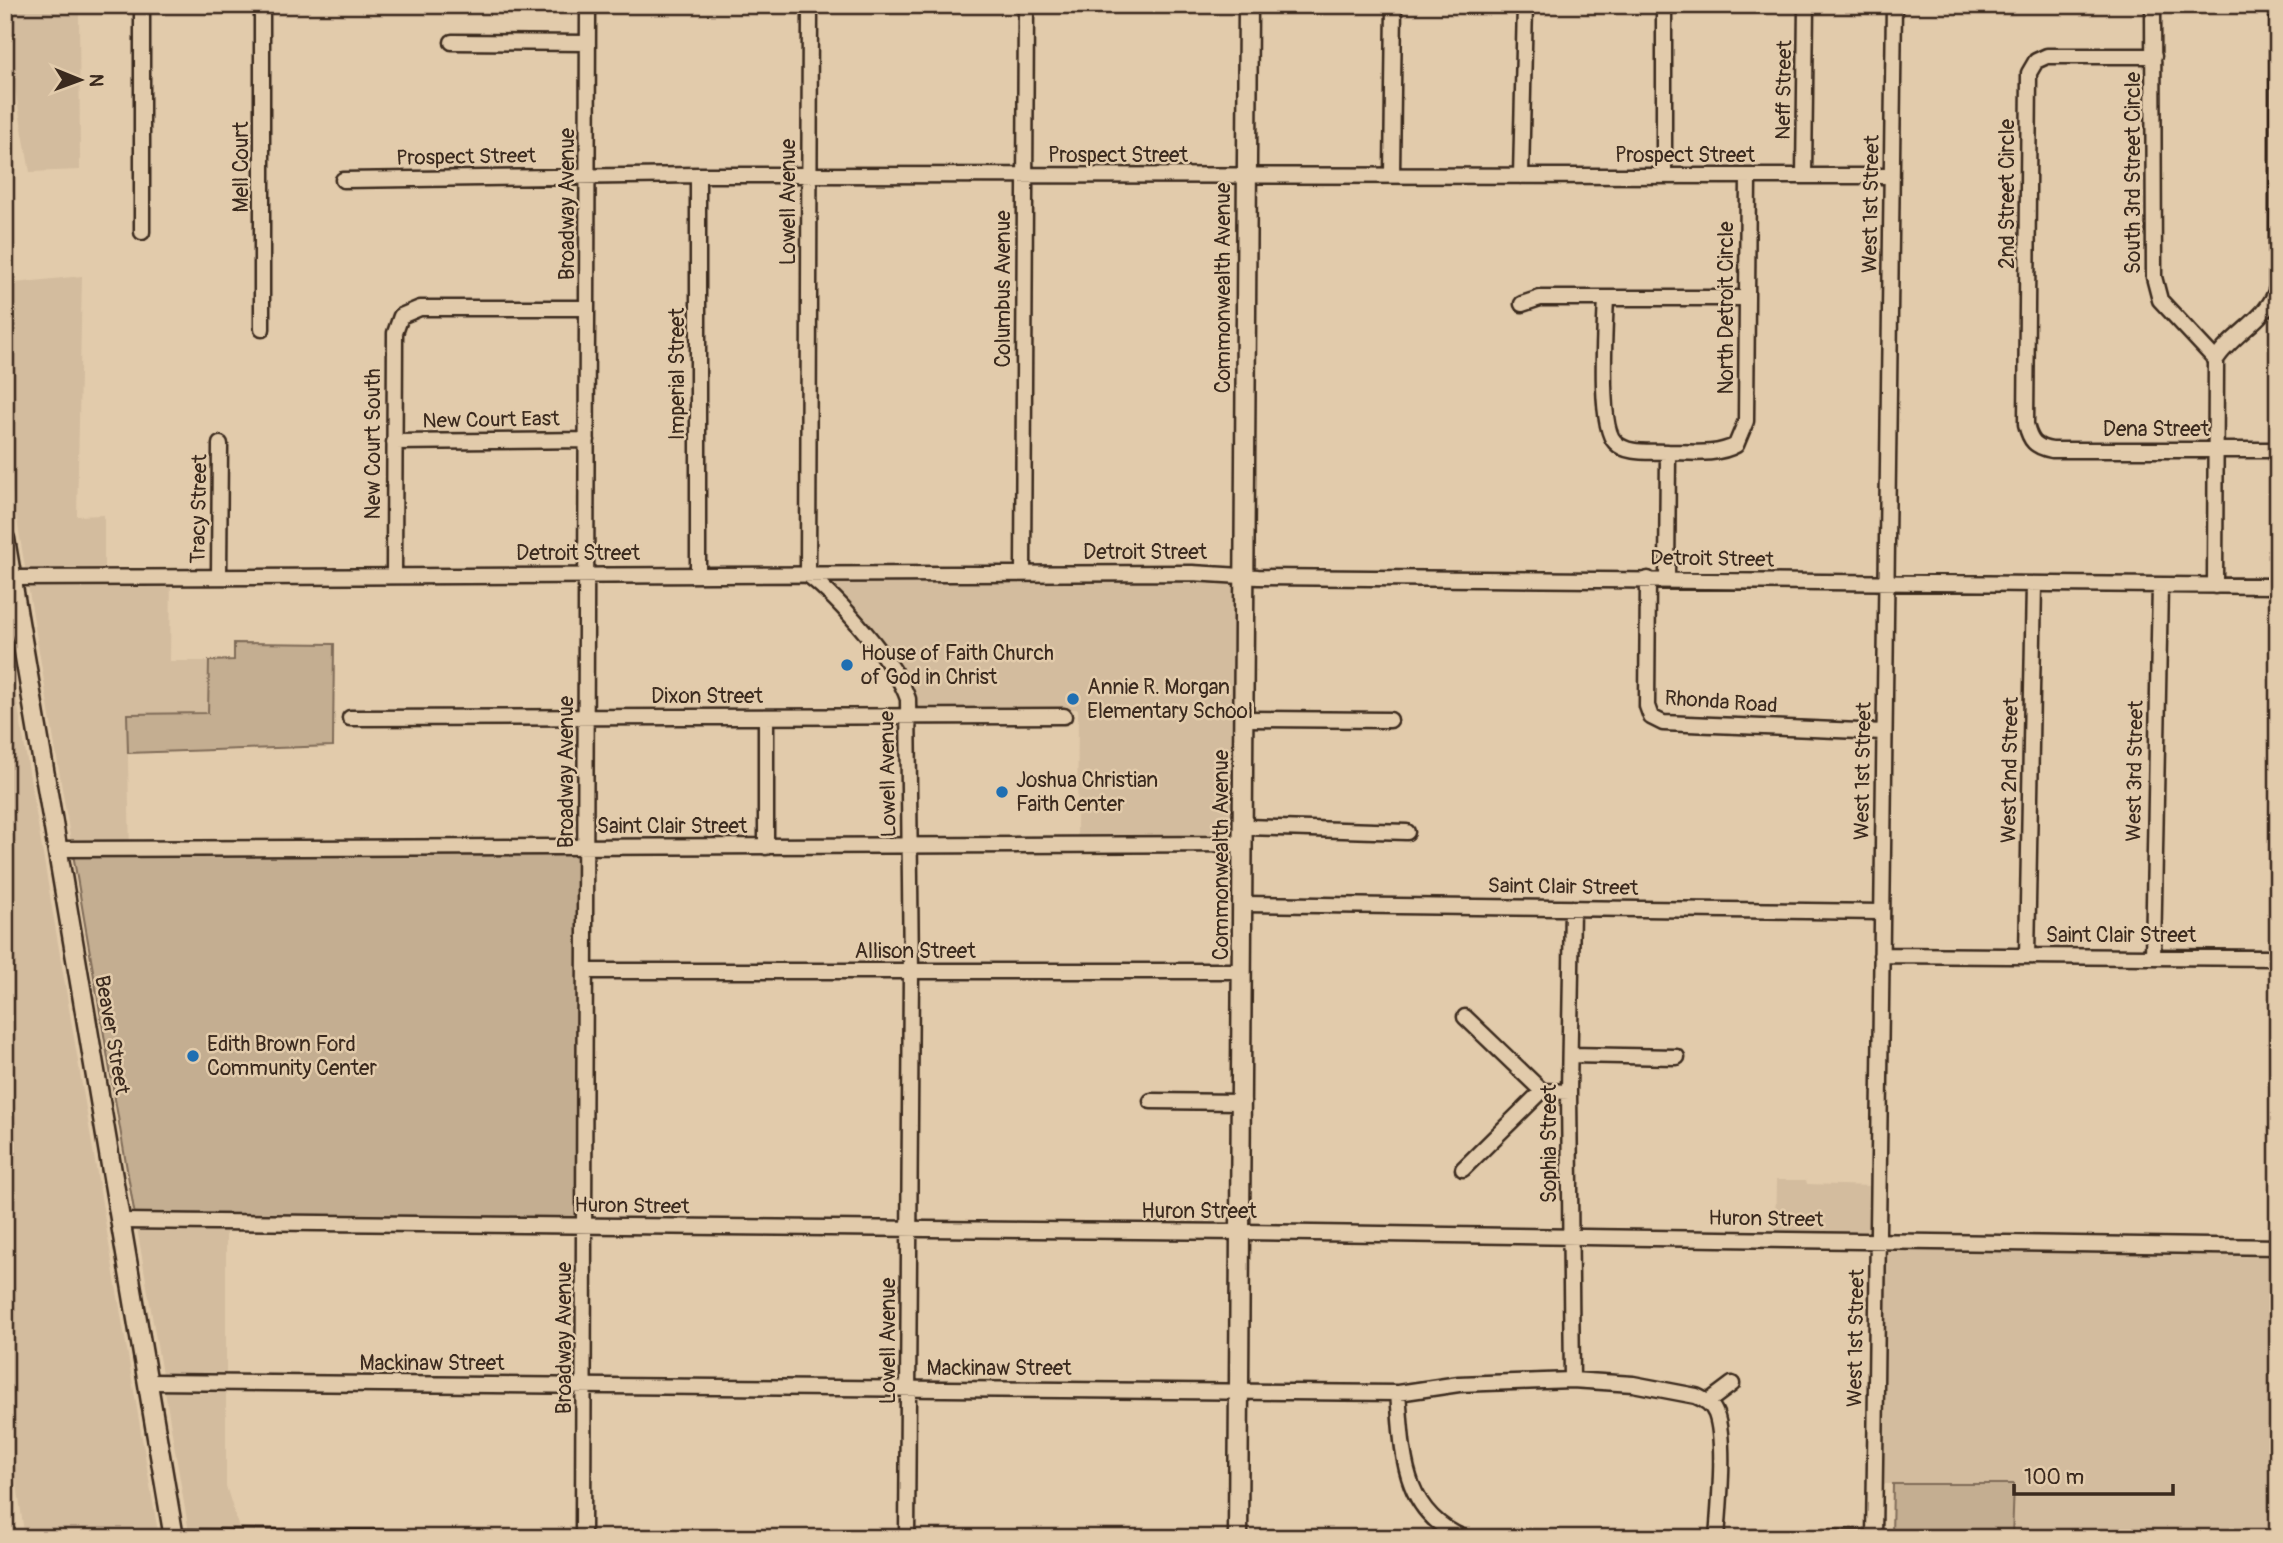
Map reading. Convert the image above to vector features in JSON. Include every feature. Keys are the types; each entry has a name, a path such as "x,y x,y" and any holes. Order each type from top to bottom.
{"main road":[{"name":"Commonwealth Avenue","path":"1238,1538 1243,1102 1248,5"},
{"name":"Beaver Street","path":"5,539 174,1538"}],"street":[{"path":"142,5 142,232"},
{"name":"Mell Court","path":"262,5 262,329"},
{"name":"Broadway Avenue","path":"583,1538 587,971 588,5"},
{"name":"Lowell Avenue","path":"810,5 808,575 823,587 897,672 908,699 911,972 907,1538"},
{"name":"Columbus Avenue","path":"1023,573 1026,5"},
{"path":"1392,175 1394,5"},
{"path":"1521,176 1525,5"},
{"path":"1664,5 1664,176"},
{"name":"Neff Street","path":"1804,176 1806,5"},
{"name":"West 1st Street","path":"1874,1538 1894,5"},
{"name":"South 3rd Street Circle","path":"2153,5 2156,289 2160,300 2216,360"},
{"path":"2215,586 2216,360 2222,349 2269,305 2277,288 2278,5"},
{"path":"452,42 588,43"},
{"name":"2nd Street Circle","path":"2035,445 2029,437 2026,424 2029,73 2036,61 2047,56 2154,56"},
{"name":"Prospect Street","path":"343,180 698,175 1892,176"},
{"name":"Imperial Street","path":"698,175 698,574"},
{"name":"North Detroit Circle","path":"1668,452 1722,451 1741,439 1746,421 1748,176"},
{"path":"1522,303 1540,298 1746,298"},
{"path":"1606,298 1605,423 1615,442 1631,451 1668,452 1667,580"},
{"name":"New Court South","path":"394,575 395,333 401,316 420,308 587,308"},
{"name":"New Court East","path":"394,442 587,440"},
{"name":"Tracy Street","path":"219,576 220,444"},
{"name":"Dena Street","path":"2035,445 2052,450 2278,450"},
{"name":"Detroit Street","path":"12,578 1023,573 2278,586"},
{"name":"Rhonda Road","path":"1648,579 1647,706 1651,717 1664,723 1884,732"},
{"name":"West 2nd Street","path":"2027,956 2034,584"},
{"name":"West 3rd Street","path":"2153,957 2160,585"},
{"name":"Dixon Street","path":"350,718 1064,716"},
{"path":"766,718 766,847"},
{"path":"1244,719 1391,720"},
{"name":"Saint Clair Street","path":"58,849 766,847 1407,832"},
{"name":"Saint Clair Street","path":"1244,904 1881,912"},
{"name":"Sophia Street","path":"1572,908 1569,1091 1572,1380"},
{"path":"2278,951 2278,958"},
{"name":"Saint Clair Street","path":"1881,955 2278,958"},
{"name":"Allison Street","path":"587,971 1243,971"},
{"path":"1465,1017 1542,1091 1569,1091"},
{"path":"1570,1055 1677,1057"},
{"path":"1463,1169 1542,1091"},
{"path":"1151,1101 1243,1102"},
{"name":"Huron Street","path":"120,1221 1242,1231 2278,1247"},
{"name":"Mackinaw Street","path":"148,1382 1398,1393 1459,1384 1572,1380 1633,1384 1696,1396 1709,1402"},
{"path":"1717,1538 1719,1449 1717,1416 1709,1402 1732,1384"},
{"path":"1398,1393 1403,1455 1413,1491 1436,1522 1464,1538"},
{"path":"174,1538 401,1538"},
{"path":"1749,1538 1874,1538"}],"shaded area":[{"path":"5,5 79,5 80,170 30,172 5,34"},
{"path":"1810,5 1889,5 1889,12 1810,14"},
{"path":"82,276 77,516 104,515 104,570 171,570 170,661 209,661 208,713 127,714 130,854 73,854 5,448 5,284"},
{"name":"Annie R. Morgan Elementary School","path":"1235,579 1233,835 1077,836 1078,709 913,712 912,690 905,676 822,581"},
{"path":"5,630 159,1538 25,1538 5,1406"},
{"path":"234,643 334,644 333,746 128,753 127,714 208,713 209,661 234,660"},
{"path":"581,853 581,1221 135,1216 73,854"},
{"path":"1776,1180 1873,1186 1872,1235 1775,1235"},
{"path":"135,1216 226,1219 226,1486 242,1538 190,1538"},
{"path":"1884,1247 2278,1252 2278,1538 2012,1538 2013,1484 1880,1484"},
{"path":"1893,1484 2014,1484 2012,1538 1892,1538"}],"place":[{"name":"House of Faith Church of God in Christ","path":"847,665"},
{"name":"Annie R. Morgan Elementary School","path":"1073,699"},
{"name":"Joshua Christian Faith Center","path":"1002,792"},
{"name":"Edith Brown Ford Community Center","path":"193,1056"}]}
